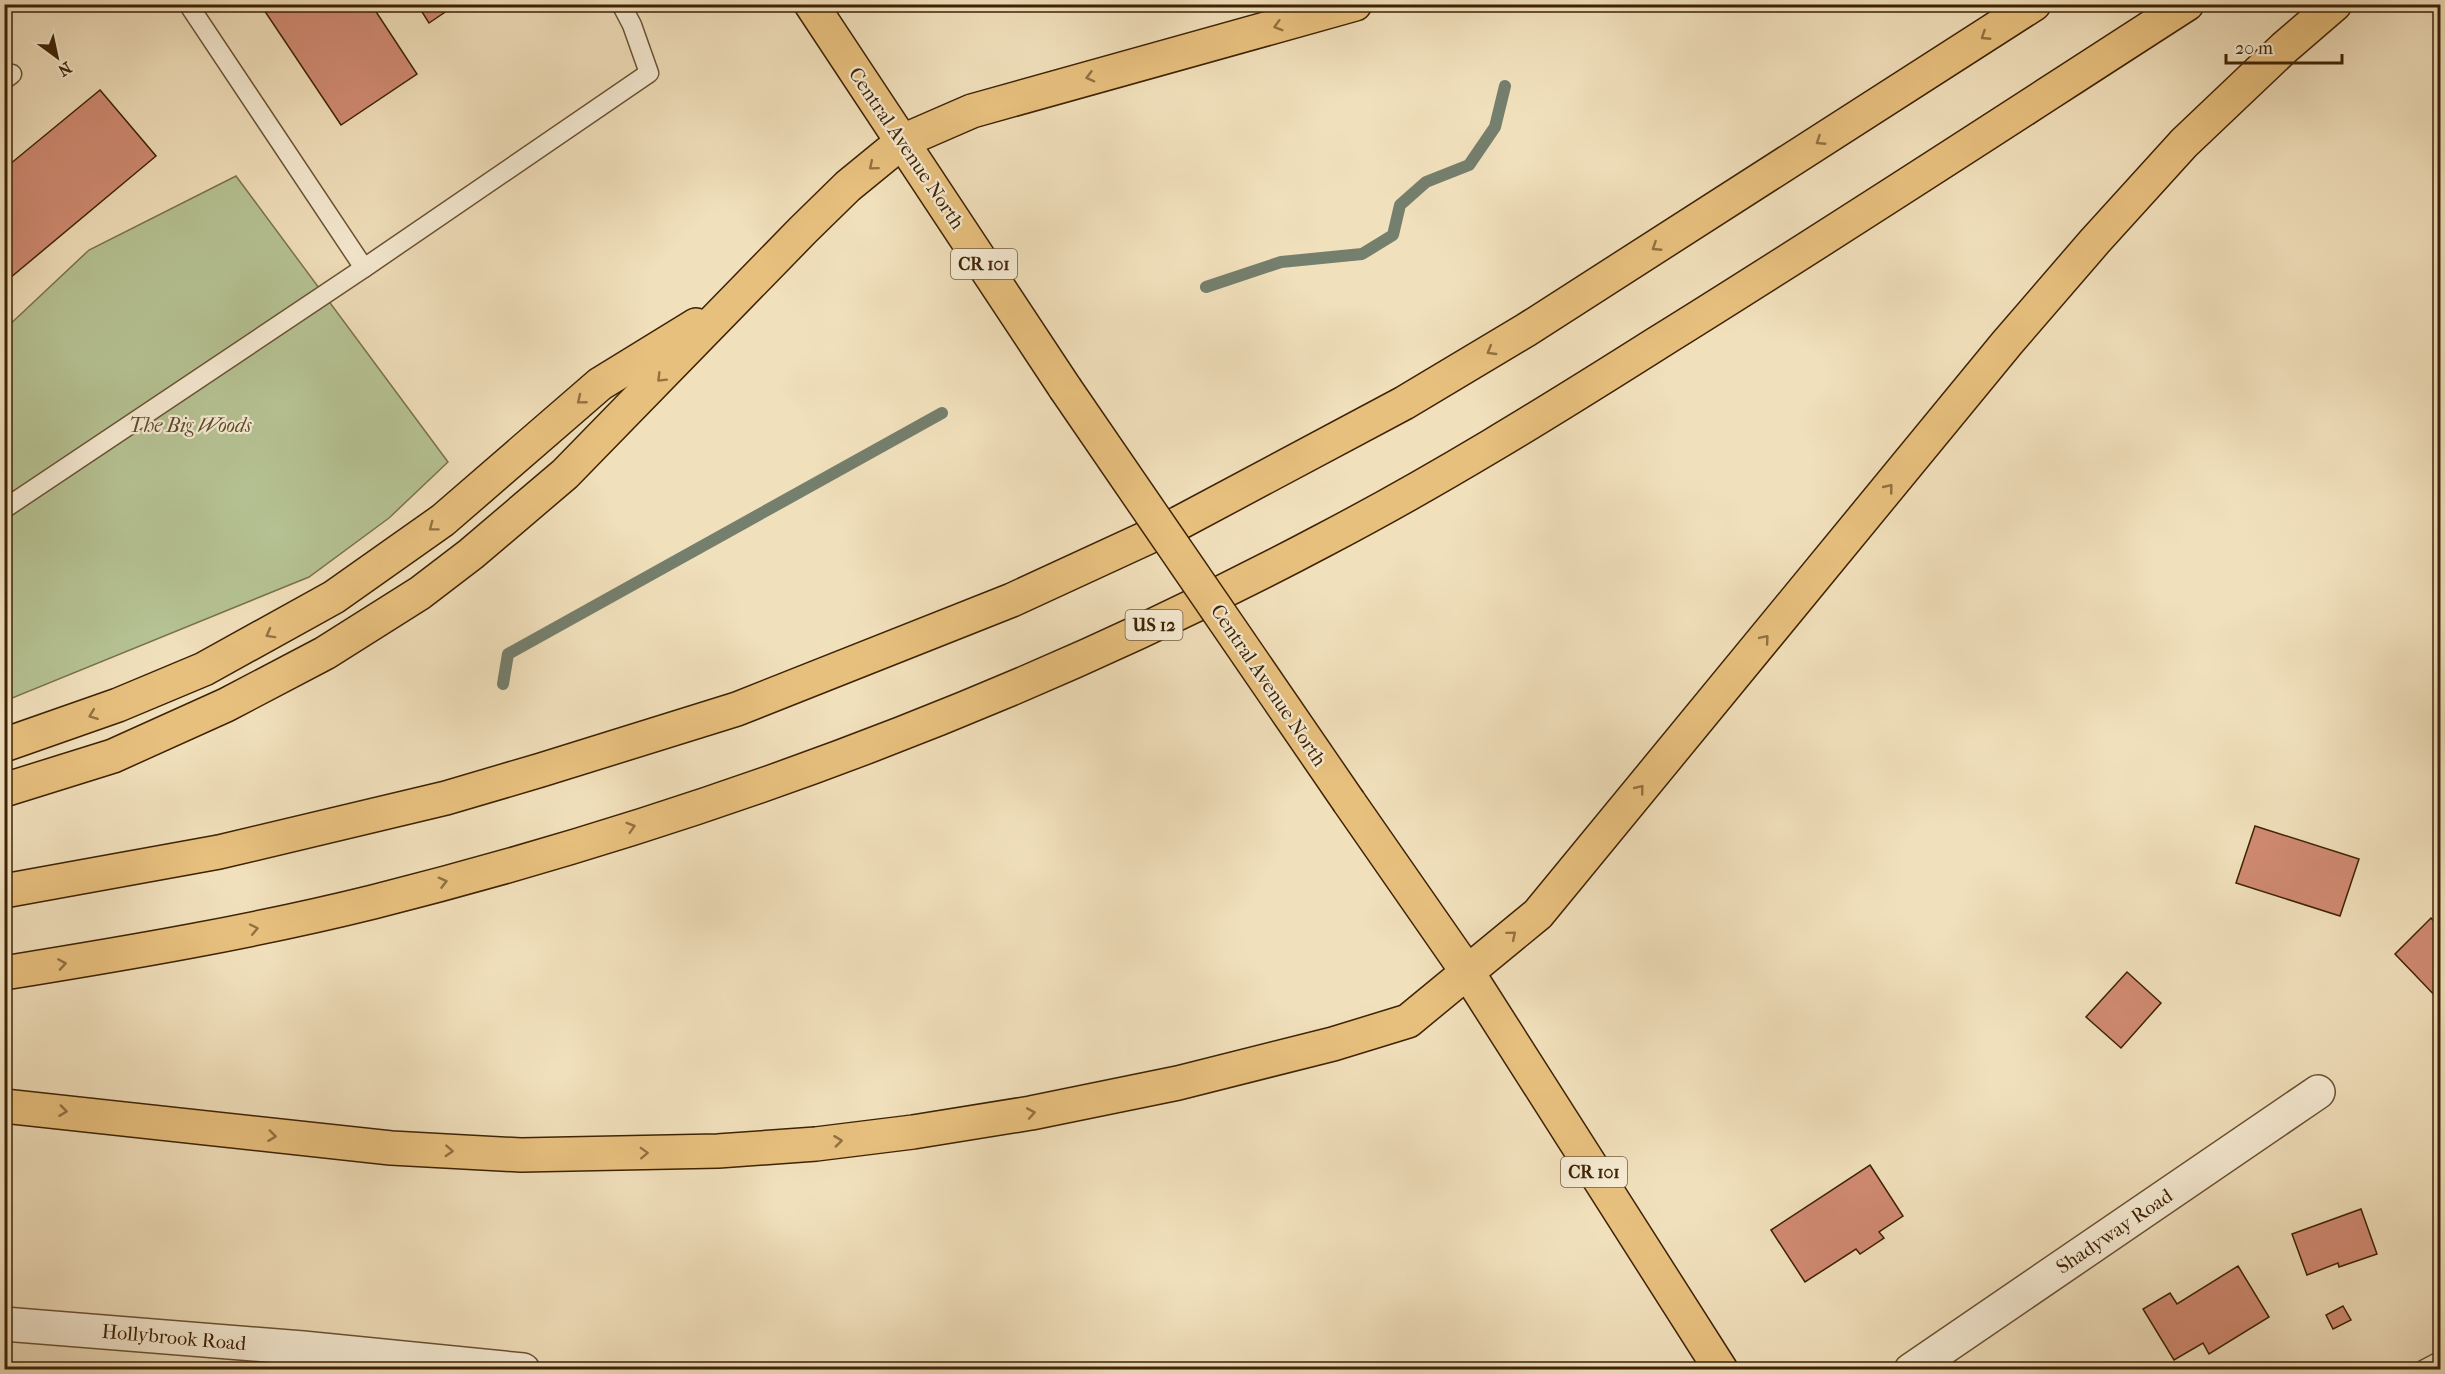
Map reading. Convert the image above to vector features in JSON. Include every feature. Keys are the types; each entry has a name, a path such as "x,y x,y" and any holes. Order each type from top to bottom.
{"main road":[{"name":"Central Avenue North","path":"811,4 1065,388 1348,802 1468,973 1721,1370"},
{"path":"4,790 113,756 278,680 375,624 471,554 541,495 607,432 840,194 903,141 972,111 1355,4"},
{"path":"4,891 219,852 446,798 736,709 1012,600 1179,523 1404,403 1536,324 2034,4"},
{"name":"US 12","path":"4,973 128,953 248,930 371,902 505,866 707,804 839,758 964,710 1095,654 1323,541 1529,424 1788,262 2187,4"},
{"path":"4,1106 300,1140 486,1153 614,1155 816,1143 914,1132 1031,1113 1178,1083 1333,1044 1408,1021 1538,914 2007,343 2095,241 2184,143 2284,48 2335,4"},
{"path":"4,745 98,713 204,669 334,597 443,520 600,384 736,301"}],"street":[{"name":"Shadyway Road","path":"1911,1370 2318,1092"},
{"name":"Hollybrook Road","path":"4,1323 303,1348 524,1370"},
{"path":"277,1370 303,1348"}],"lane":[{"path":"188,4 364,267"},
{"path":"4,509 649,73 632,25 621,4"},
{"path":"2423,1370 2440,1361"}],"green space":[{"name":"The Big Woods","path":"236,176 448,462 389,518 309,577 5,701 5,329 89,250"}],"building":[{"path":"260,4 371,4 417,74 341,125"},
{"path":"417,4 457,4 429,23"},
{"path":"100,90 156,156 4,283 4,169"},
{"path":"2255,826 2359,859 2340,916 2236,883"},
{"path":"2431,918 2440,928 2440,1001 2395,954"},
{"path":"2127,972 2161,1003 2121,1048 2086,1017"},
{"path":"1870,1165 1903,1216 1879,1232 1884,1238 1860,1254 1856,1249 1805,1282 1771,1230"},
{"path":"2361,1209 2377,1254 2339,1267 2338,1263 2307,1275 2292,1234"},
{"path":"2238,1266 2269,1317 2209,1354 2203,1343 2174,1360 2143,1309 2170,1293 2177,1304"},
{"path":"2343,1306 2351,1320 2333,1329 2326,1315"}],"waterway":[{"path":"1206,287 1281,262 1362,254 1393,235 1400,205 1426,182 1469,165 1495,127 1505,86"},
{"path":"503,684 508,654 942,413"}]}
